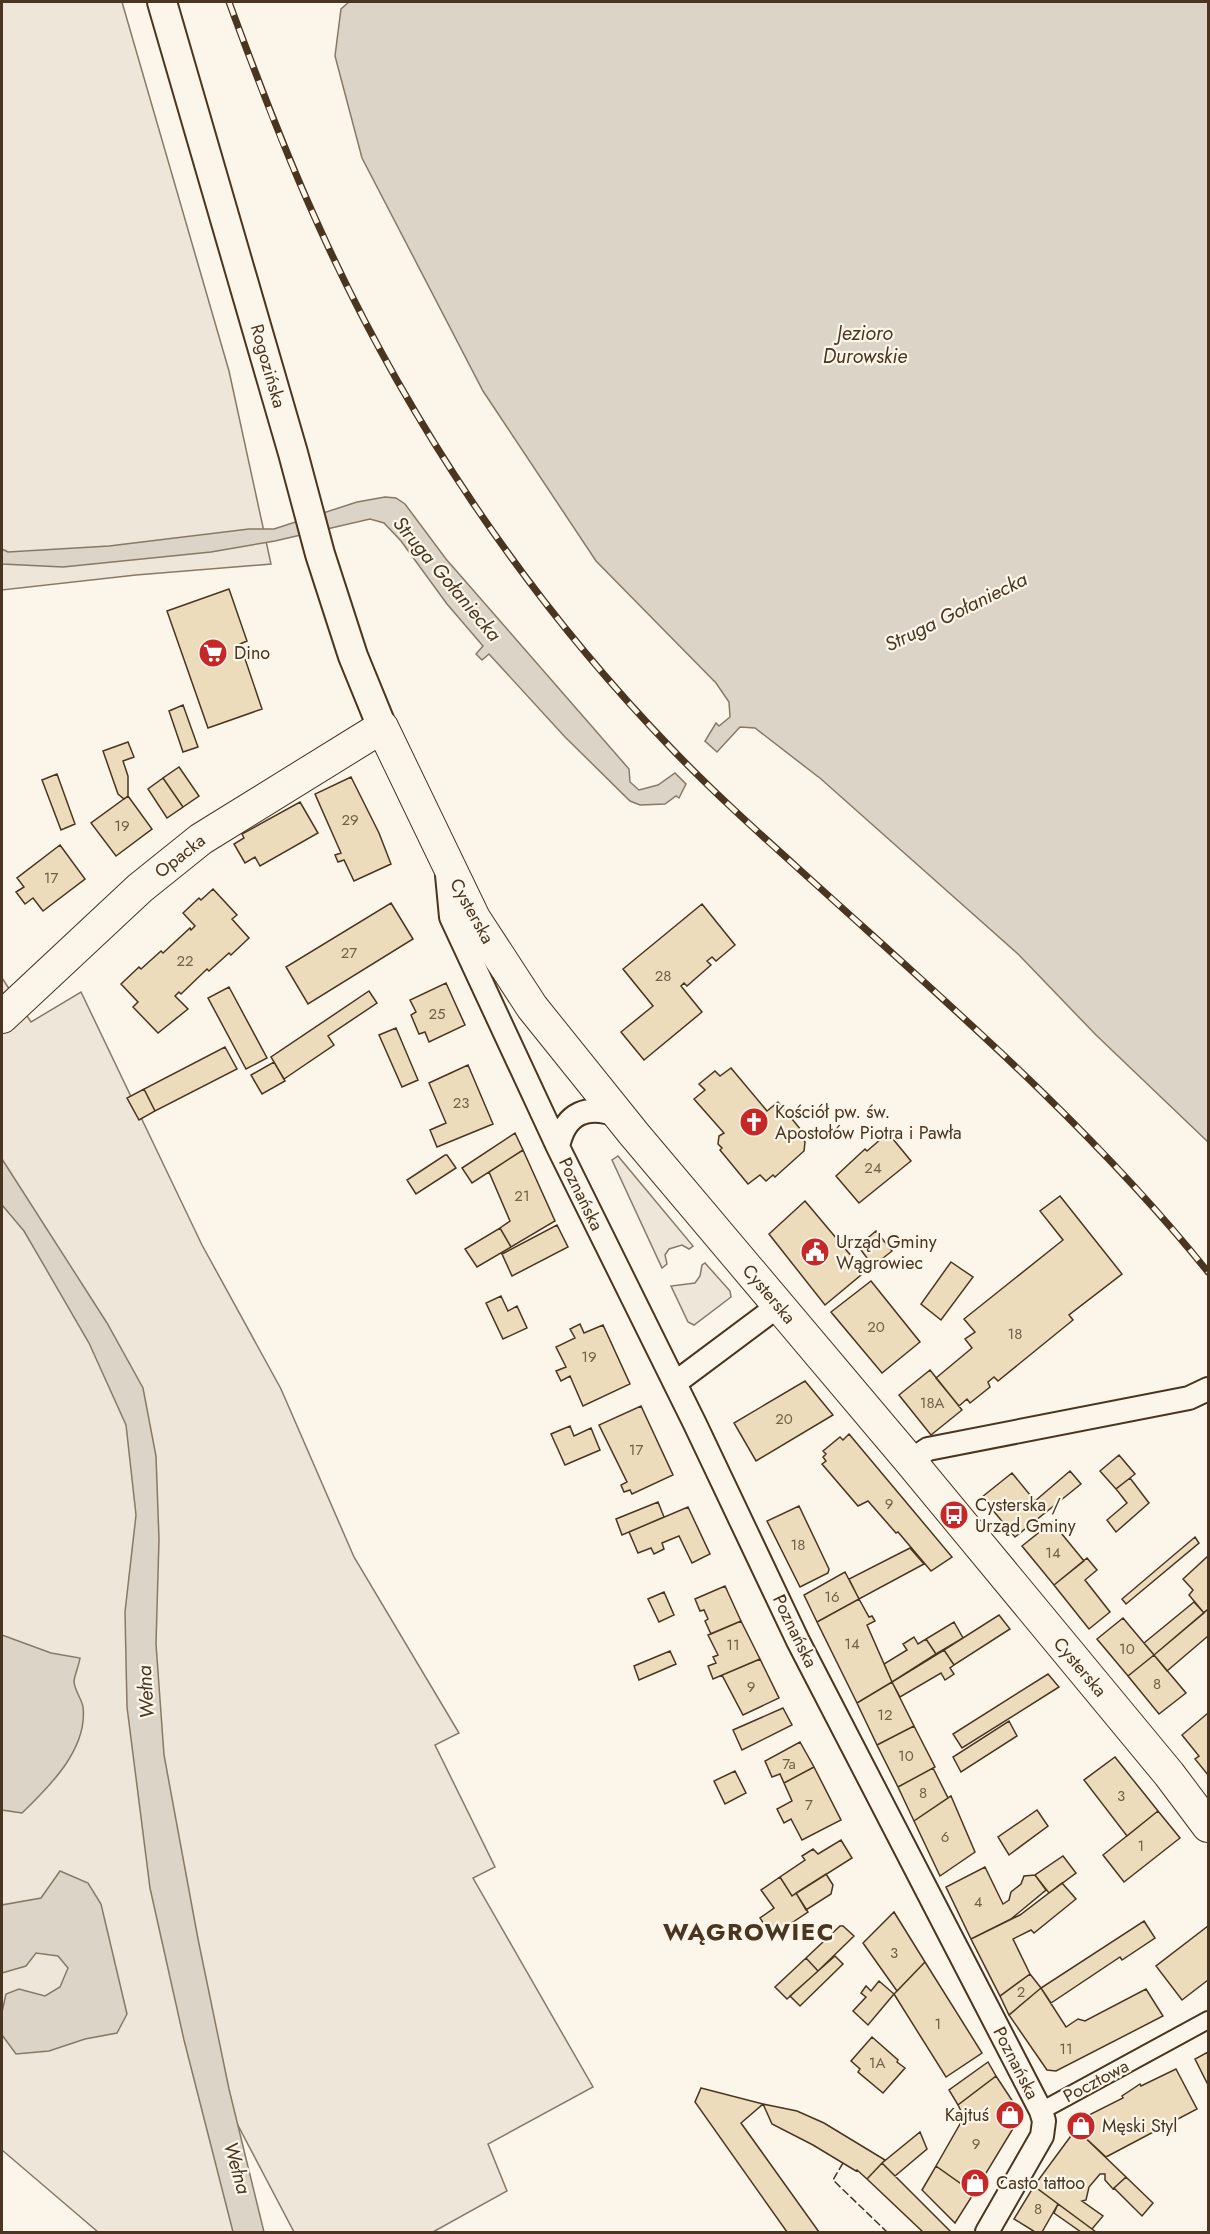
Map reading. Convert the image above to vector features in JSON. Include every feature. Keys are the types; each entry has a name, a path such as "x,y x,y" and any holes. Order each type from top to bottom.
{"main road":[{"name":"Cysterska","path":"382,727 474,918 532,1007 619,1116 909,1461 1209,1826"},
{"name":"Opacka","path":"2,1017 140,888 201,839 382,727"}],"street":[{"name":"Rogozińska","path":"162,2 293,453 320,554 353,656 382,727"},
{"name":"Poznańska","path":"446,863 451,918 558,1147 675,1383 798,1641 1041,2111"},
{"name":"Poznańska","path":"558,1147 561,1132 568,1122 579,1114 591,1110 605,1110 619,1116"},
{"path":"675,1383 778,1306"},
{"path":"909,1461 928,1449 1189,1398 1209,1389"},
{"name":"Pocztowa","path":"1041,2111 1209,2020"},
{"path":"987,2232 1042,2136 1044,2121 1041,2111"}],"shaded area":[{"path":"2,2 122,2 229,371 271,564 136,575 2,590"},
{"path":"2,978 31,1022 81,992 202,1245 281,1389 354,1557 459,1733 435,1745 495,1867 473,1878 593,2087 488,2144 507,2191 433,2232 294,2232 211,2074 249,2232 98,2232 2,2150"},
{"path":"618,1156 693,1246 689,1249 682,1245 669,1249 665,1255 667,1264 662,1268 612,1160"},
{"path":"705,1263 730,1291 731,1297 694,1325 688,1322 671,1286 695,1283"}],"water":[{"name":"Jezioro Durowskie","path":"349,2 1208,2 1208,1142 1096,1035 1019,955 821,779 755,728 740,727 717,752 705,741 716,723 719,726 730,717 729,702 716,683 596,561 483,391 362,158 335,56 341,9"},
{"name":"Struga Gołaniecka","path":"385,497 396,498 405,504 446,559 629,769 630,782 639,790 658,785 675,773 686,784 679,798 676,796 665,804 640,805 630,801 565,737 489,654 482,660 476,654 483,646 447,604 401,541 384,523 370,519 275,541 211,552 63,567 2,564 2,549 8,552 109,546 249,529 274,529 357,502"},
{"name":"Wełna","path":"2,1159 107,1323 143,1388 156,1456 159,1539 156,1644 164,1755 229,2089 264,2232 233,2232 184,2040 150,1888 127,1707 125,1612 136,1515 126,1425 89,1343 24,1231 2,1205"},
{"path":"2,1635 51,1653 80,1658 74,1681 83,1707 83,1723 79,1738 65,1766 22,1813 2,1810"},
{"path":"60,1871 88,1883 101,1904 127,2014 117,2033 85,2039 49,2051 16,2054 2,2035 2,2012 6,1994 19,1989 45,1996 60,1987 68,1968 58,1956 36,1953 26,1966 2,1973 2,1905 41,1898"}],"building":[{"name":"Dino","path":"229,589 247,641 240,644 262,709 208,728 167,611"},
{"path":"183,705 198,747 183,752 169,711"},
{"path":"128,742 134,757 123,761 128,776 128,796 124,799 118,794 103,751"},
{"path":"179,767 199,796 183,807 163,778"},
{"path":"57,774 75,824 61,830 42,780"},
{"path":"351,777 379,833 391,864 354,881 344,860 338,862 335,855 341,853 315,794"},
{"path":"163,778 183,807 167,818 148,789"},
{"path":"128,796 152,829 116,856 91,823"},
{"path":"300,802 318,833 260,866 255,857 245,863 234,844 244,838 242,834"},
{"path":"60,845 85,879 43,911 33,898 25,904 16,892 24,887 17,878"},
{"path":"213,889 237,915 232,919 249,938 231,955 229,953 209,971 207,969 181,994 179,992 175,996 188,1009 158,1033 133,1007 138,1002 121,984 139,967 141,969 161,951 163,953 195,926 183,913"},
{"path":"391,903 413,939 308,1004 286,967"},
{"path":"702,904 735,945 716,961 712,957 707,961 711,965 687,986 684,983 681,986 702,1012 644,1060 621,1032 653,1006 623,969"},
{"path":"446,983 465,1025 429,1042 425,1032 419,1034 411,1015 416,1012 410,1000"},
{"path":"229,987 267,1058 246,1069 208,998"},
{"path":"369,991 377,1003 328,1036 334,1045 284,1079 271,1057"},
{"path":"396,1028 418,1080 402,1087 379,1035"},
{"path":"225,1047 237,1069 155,1111 144,1089"},
{"path":"274,1062 285,1081 262,1094 251,1075"},
{"path":"468,1065 493,1124 437,1147 430,1130 446,1123 429,1083"},
{"name":"Kościół pw. św. Apostołów Piotra i Pawła","path":"731,1068 767,1111 778,1102 806,1136 803,1139 804,1151 775,1177 773,1175 766,1181 760,1175 748,1184 720,1150 722,1148 718,1144 719,1136 724,1133 694,1099 705,1090 699,1084 715,1071 720,1076"},
{"path":"144,1089 155,1111 139,1120 127,1098"},
{"path":"515,1133 523,1150 472,1183 462,1168"},
{"path":"888,1133 911,1161 859,1203 836,1176 865,1149 867,1151"},
{"path":"523,1150 555,1221 511,1247 500,1228 510,1221 489,1172"},
{"path":"445,1155 456,1168 416,1194 407,1180"},
{"path":"1060,1196 1122,1274 1069,1315 1073,1320 998,1381 994,1377 988,1382 990,1387 970,1403 967,1399 959,1406 936,1378 972,1348 965,1339 975,1332 964,1319 1063,1240 1040,1211"},
{"name":"Urząd Gminy Wągrowiec","path":"805,1201 863,1270 861,1275 825,1305 769,1234"},
{"path":"557,1225 568,1247 512,1276 502,1254"},
{"path":"500,1228 511,1247 477,1267 465,1249"},
{"path":"876,1231 892,1251 873,1266 858,1246"},
{"path":"951,1262 973,1277 941,1320 921,1304"},
{"path":"871,1281 920,1342 882,1373 831,1312"},
{"path":"501,1296 508,1311 517,1306 527,1328 503,1339 486,1303"},
{"path":"580,1324 584,1333 603,1325 630,1384 583,1406 570,1376 561,1381 556,1371 566,1367 556,1347 575,1338 570,1329"},
{"path":"930,1370 962,1410 931,1435 899,1395"},
{"path":"805,1381 833,1415 756,1461 734,1423"},
{"path":"641,1406 673,1475 632,1494 630,1490 624,1492 621,1485 627,1482 599,1425"},
{"path":"570,1426 574,1436 591,1428 600,1450 565,1465 551,1434"},
{"path":"849,1434 952,1557 931,1571 868,1501 858,1506 822,1464 826,1461 823,1457 826,1454 823,1451 840,1437 843,1440"},
{"path":"1119,1455 1135,1474 1116,1489 1100,1471"},
{"path":"1070,1471 1081,1484 1015,1537 982,1497 1012,1473 1035,1501"},
{"path":"1130,1478 1149,1503 1116,1532 1107,1520 1127,1503 1116,1489"},
{"path":"658,1502 664,1517 622,1535 616,1519"},
{"path":"799,1506 829,1569 828,1573 800,1587 767,1521"},
{"path":"688,1507 710,1554 692,1563 679,1536 662,1543 664,1549 654,1554 651,1548 638,1553 629,1532"},
{"path":"1052,1522 1084,1561 1054,1585 1022,1546"},
{"path":"1195,1537 1199,1543 1126,1604 1122,1599"},
{"path":"910,1548 924,1564 859,1599 849,1579"},
{"path":"1208,1556 1208,1609 1204,1613 1189,1595 1193,1590 1183,1579"},
{"path":"1087,1558 1097,1570 1085,1580 1110,1612 1089,1629 1054,1585"},
{"path":"845,1572 859,1599 817,1622 804,1595"},
{"path":"725,1586 741,1621 711,1634 705,1621 708,1619 704,1610 700,1611 695,1599"},
{"path":"664,1592 674,1615 659,1622 648,1599"},
{"path":"859,1599 869,1617 872,1616 875,1621 867,1625 892,1682 857,1703 817,1622"},
{"path":"1194,1602 1204,1613 1154,1655 1144,1643"},
{"path":"1208,1609 1208,1636 1167,1671 1154,1655"},
{"path":"999,1615 1010,1629 954,1665 944,1650"},
{"path":"1123,1618 1154,1655 1128,1676 1097,1639"},
{"path":"741,1621 760,1659 713,1679 708,1666 716,1663 713,1657 718,1655 708,1635"},
{"path":"954,1622 963,1638 936,1654 926,1639"},
{"path":"914,1637 918,1644 926,1639 936,1654 892,1682 884,1664 907,1650 903,1644"},
{"path":"944,1650 954,1665 950,1668 954,1674 945,1680 941,1673 900,1697 892,1682"},
{"path":"670,1651 676,1664 639,1680 634,1666"},
{"path":"1154,1655 1186,1693 1159,1714 1128,1676"},
{"path":"760,1659 779,1698 743,1715 722,1675"},
{"path":"1048,1674 1059,1687 962,1748 953,1734"},
{"path":"892,1682 914,1726 877,1745 857,1703"},
{"path":"783,1708 792,1725 742,1750 733,1730"},
{"path":"1208,1713 1208,1775 1195,1759 1199,1756 1182,1735"},
{"path":"1009,1721 1017,1736 961,1772 953,1757"},
{"path":"914,1726 935,1767 898,1787 877,1745"},
{"path":"800,1742 814,1767 784,1783 780,1774 772,1777 765,1761"},
{"path":"1115,1757 1158,1811 1127,1836 1084,1780"},
{"path":"814,1767 841,1820 802,1840 791,1819 784,1823 777,1809 792,1801 784,1783"},
{"path":"933,1768 948,1798 914,1821 898,1787"},
{"path":"735,1771 746,1793 725,1804 714,1781"},
{"path":"951,1796 975,1852 940,1876 914,1821"},
{"path":"1037,1810 1048,1826 1009,1855 998,1837"},
{"path":"1158,1811 1180,1838 1124,1882 1103,1855"},
{"path":"841,1840 852,1858 792,1896 780,1877 805,1860 802,1856 813,1849 818,1854"},
{"path":"1063,1856 1076,1873 1049,1893 1035,1875"},
{"path":"985,1867 1003,1904 1009,1900 1011,1892 1021,1884 1024,1876 1035,1875 1046,1890 1011,1919 971,1939 946,1887"},
{"path":"826,1874 833,1885 831,1894 806,1910 796,1893"},
{"path":"780,1877 792,1896 796,1893 808,1912 772,1936 760,1918 774,1908 761,1890"},
{"path":"1062,1883 1076,1899 1034,1933 1031,1930 1013,1939 1030,1974 1000,1996 971,1939 1020,1915"},
{"path":"894,1912 925,1962 897,1991 863,1943"},
{"path":"1144,1921 1155,1938 1122,1960 1120,1957 1051,2003 1041,1988"},
{"path":"840,1926 854,1936 818,1971 806,1958"},
{"path":"1208,1926 1208,1980 1182,2000 1156,1966"},
{"path":"835,1956 843,1964 800,2006 790,1996"},
{"path":"806,1958 818,1971 787,1999 775,1987"},
{"path":"925,1962 982,2053 946,2077 894,1994"},
{"path":"1030,1974 1041,1988 1009,2015 1000,1996"},
{"path":"879,1981 894,1994 868,2025 853,2011 866,1997 861,1993 866,1986 871,1991"},
{"path":"1041,1988 1066,2027 1078,2019 1085,2021 1146,1989 1163,2016 1056,2071 1047,2070 1009,2015"},
{"path":"872,2037 905,2068 883,2093 858,2072 860,2069 851,2061"},
{"path":"1208,2052 1208,2085 1195,2059"},
{"path":"988,2062 996,2076 958,2105 949,2090"},
{"path":"1176,2069 1197,2109 1106,2157 1076,2129 1083,2118 1123,2098 1122,2096 1140,2084 1141,2086"},
{"path":"996,2076 1017,2108 1017,2122 974,2193 936,2166 964,2117 958,2105"},
{"path":"701,2088 763,2104 741,2123 819,2232 787,2232 695,2102"},
{"path":"763,2104 797,2111 824,2123 885,2160 867,2179 857,2170 772,2124"},
{"path":"1076,2129 1126,2177 1113,2189 1105,2180 1105,2174 1100,2174 1089,2187 1086,2200 1082,2201 1103,2216 1092,2229 1034,2186"},
{"path":"920,2132 927,2149 895,2176 882,2163"},
{"path":"882,2163 949,2232 923,2232 867,2179"},
{"path":"936,2166 974,2193 955,2223 922,2190"},
{"path":"1126,2177 1153,2203 1142,2216 1114,2188"},
{"path":"1034,2186 1058,2204 1042,2232 1035,2232 1014,2219"},
{"path":"1058,2204 1096,2232 1081,2232 1054,2213"}],"railway":[{"path":"229,2 295,173 354,300 431,437 473,503 519,568 567,630 671,748 744,819 1022,1072 1118,1169 1208,1272"}],"fence":[{"path":"843,2163 833,2180 887,2232"}],"place":[{"name":"Dino","path":"213,653"},
{"name":"Kościół pw. św. Apostołów Piotra i Pawła","path":"754,1122"},
{"name":"Urząd Gminy Wągrowiec","path":"815,1252"},
{"name":"Cysterska / Urząd Gminy","path":"954,1515"},
{"name":"Kajtuś","path":"1010,2115"},
{"name":"Męski Styl","path":"1081,2126"},
{"name":"Casto tattoo","path":"975,2183"}],"district":[{"name":"WĄGROWIEC","path":"749,1931"}]}
